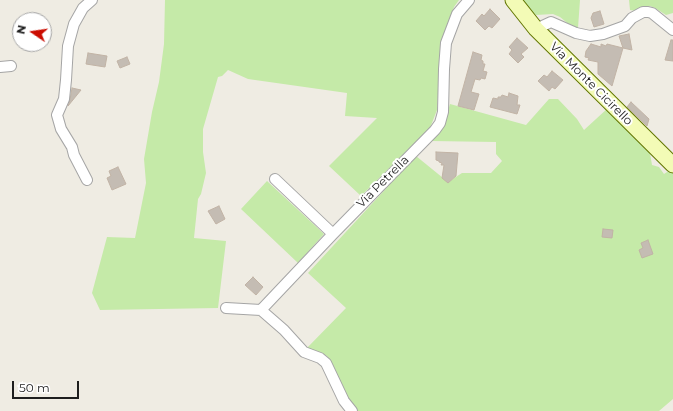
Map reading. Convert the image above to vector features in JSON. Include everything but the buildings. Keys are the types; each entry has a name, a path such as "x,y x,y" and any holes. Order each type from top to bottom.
{"street":[{"path":"87,180 74,155 72,147 61,129 57,115 64,99 68,46 74,24 83,8 92,0"},
{"name":"Via Petrella","path":"261,310 438,127 444,112 444,69 446,43 457,14 469,0"},
{"name":"Via Monte Cicirello","path":"513,0 536,28 673,165"},
{"path":"536,28 551,22 576,33 590,36 603,34 625,26 632,18 643,12 648,12 652,13 673,30"},
{"path":"0,66 11,66"},
{"path":"275,179 333,234"},
{"path":"226,308 261,310 284,330 304,352 320,358 326,363 344,400 352,411"}],"green space":[{"path":"165,0 459,0 454,7 441,46 437,110 430,128 361,196 329,166 377,118 345,116 347,93 248,79 228,70 222,76 218,77 203,129 203,152 206,173 201,194 198,199 194,238 226,241 218,308 100,310 92,293 107,237 135,238 146,183 144,159 159,82 164,44"},
{"path":"522,0 580,0 578,28 571,26 560,17 553,14 536,15"},
{"path":"629,0 673,0 673,13 666,15 650,6 636,11 630,10"},
{"path":"549,99 558,99 577,119 584,130 608,108 649,147 652,165 659,167 664,174 670,170 673,173 673,399 659,411 356,411 348,399 327,356 306,349 346,308 308,273 416,156 448,182 462,173 491,173 502,161 496,154 496,142 431,141 443,127 450,104 526,125"},
{"path":"267,181 324,234 298,263 241,209"}]}
